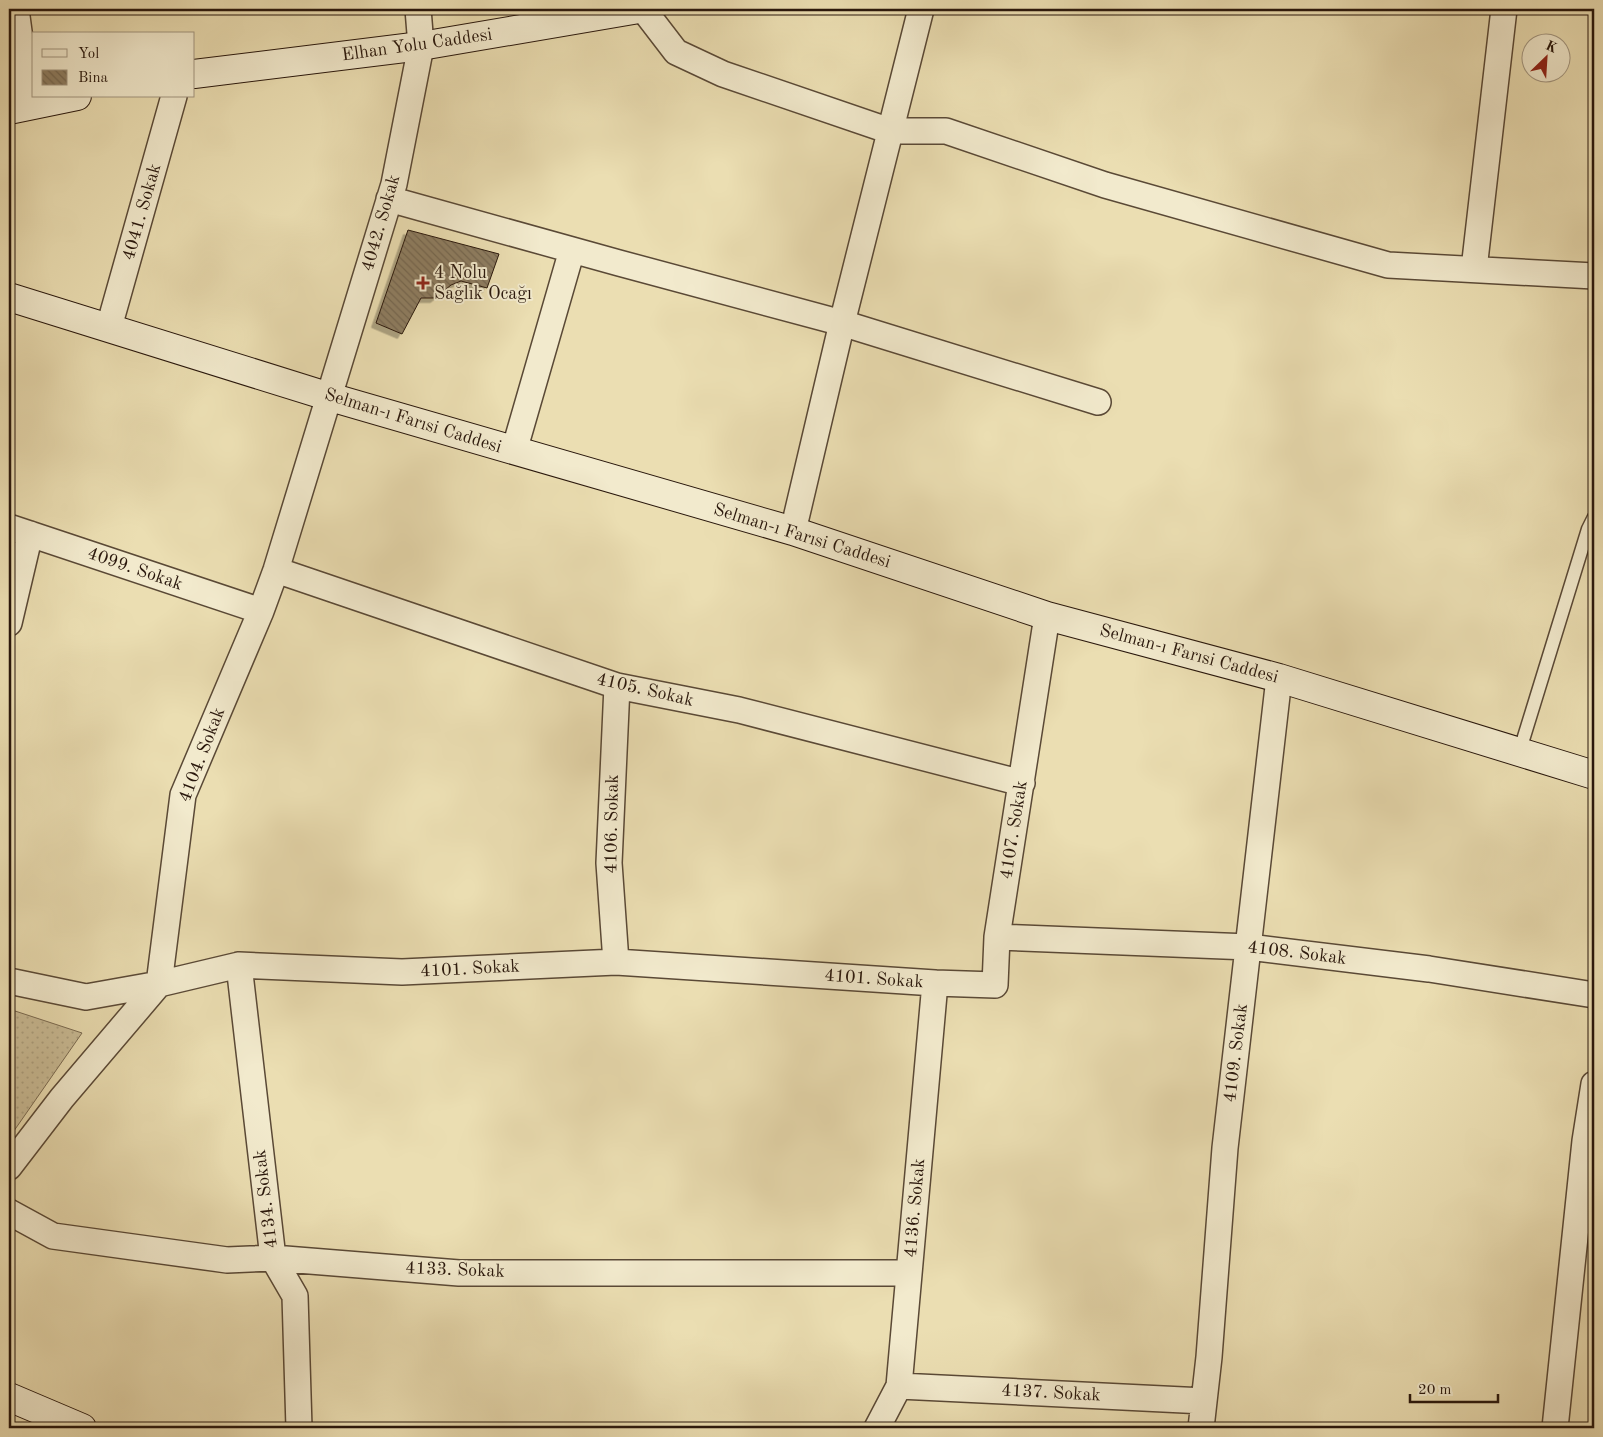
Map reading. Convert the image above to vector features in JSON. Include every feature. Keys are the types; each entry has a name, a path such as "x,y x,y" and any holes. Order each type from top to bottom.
{"main road":[{"name":"Elhan Yolu Caddesi","path":"195,74 421,46 639,9"},
{"path":"19,108 68,98"},
{"name":"Selman-ı Farısi Caddesi","path":"9,297 330,397 792,531 1048,616 1279,678 1594,776"},
{"path":"9,1397 82,1428"}],"street":[{"path":"16,9 19,108"},
{"name":"4042. Sokak","path":"330,397 394,184 421,46 418,9"},
{"path":"643,9 676,52 723,74 890,131 946,131 1105,185 1388,265 1594,276"},
{"path":"792,531 921,9"},
{"path":"1474,269 1504,9"},
{"name":"4041. Sokak","path":"109,328 173,98"},
{"path":"389,199 842,323 1098,402"},
{"path":"514,451 572,250"},
{"name":"4104. Sokak","path":"160,984 183,795 261,611 276,570 330,397"},
{"path":"9,623 20,530"},
{"name":"4099. Sokak","path":"20,530 261,611"},
{"name":"4105. Sokak","path":"276,570 617,686 739,710 1022,783"},
{"name":"4107. Sokak","path":"935,983 995,985 997,937 1048,616"},
{"name":"4109. Sokak","path":"1201,1428 1209,1357 1225,1148 1279,678"},
{"name":"4106. Sokak","path":"616,962 609,863 617,686"},
{"name":"4108. Sokak","path":"997,937 1249,947 1429,969 1594,995"},
{"name":"4101. Sokak","path":"9,982 86,997 160,984 239,965 402,972 616,962 935,983"},
{"name":"4134. Sokak","path":"239,965 273,1258 294,1296 299,1428"},
{"name":"4136. Sokak","path":"877,1428 899,1386 935,983"},
{"path":"9,1167 62,1098 160,984"},
{"path":"1555,1428 1585,1141 1594,1084"},
{"name":"4133. Sokak","path":"9,1212 53,1236 227,1260 273,1258 459,1273 909,1273"},
{"name":"4137. Sokak","path":"899,1386 1204,1401"}],"lane":[{"path":"1519,753 1588,529 1594,517"}],"shaded area":[{"path":"9,1009 82,1033 9,1138"}],"building":[{"name":"4 Nolu Sağlık Ocağı","path":"408,230 499,254 487,288 461,281 451,285 435,298 421,298 402,334 376,323"}],"place":[{"name":"4 Nolu Sağlık Ocağı","path":"423,283"}]}
